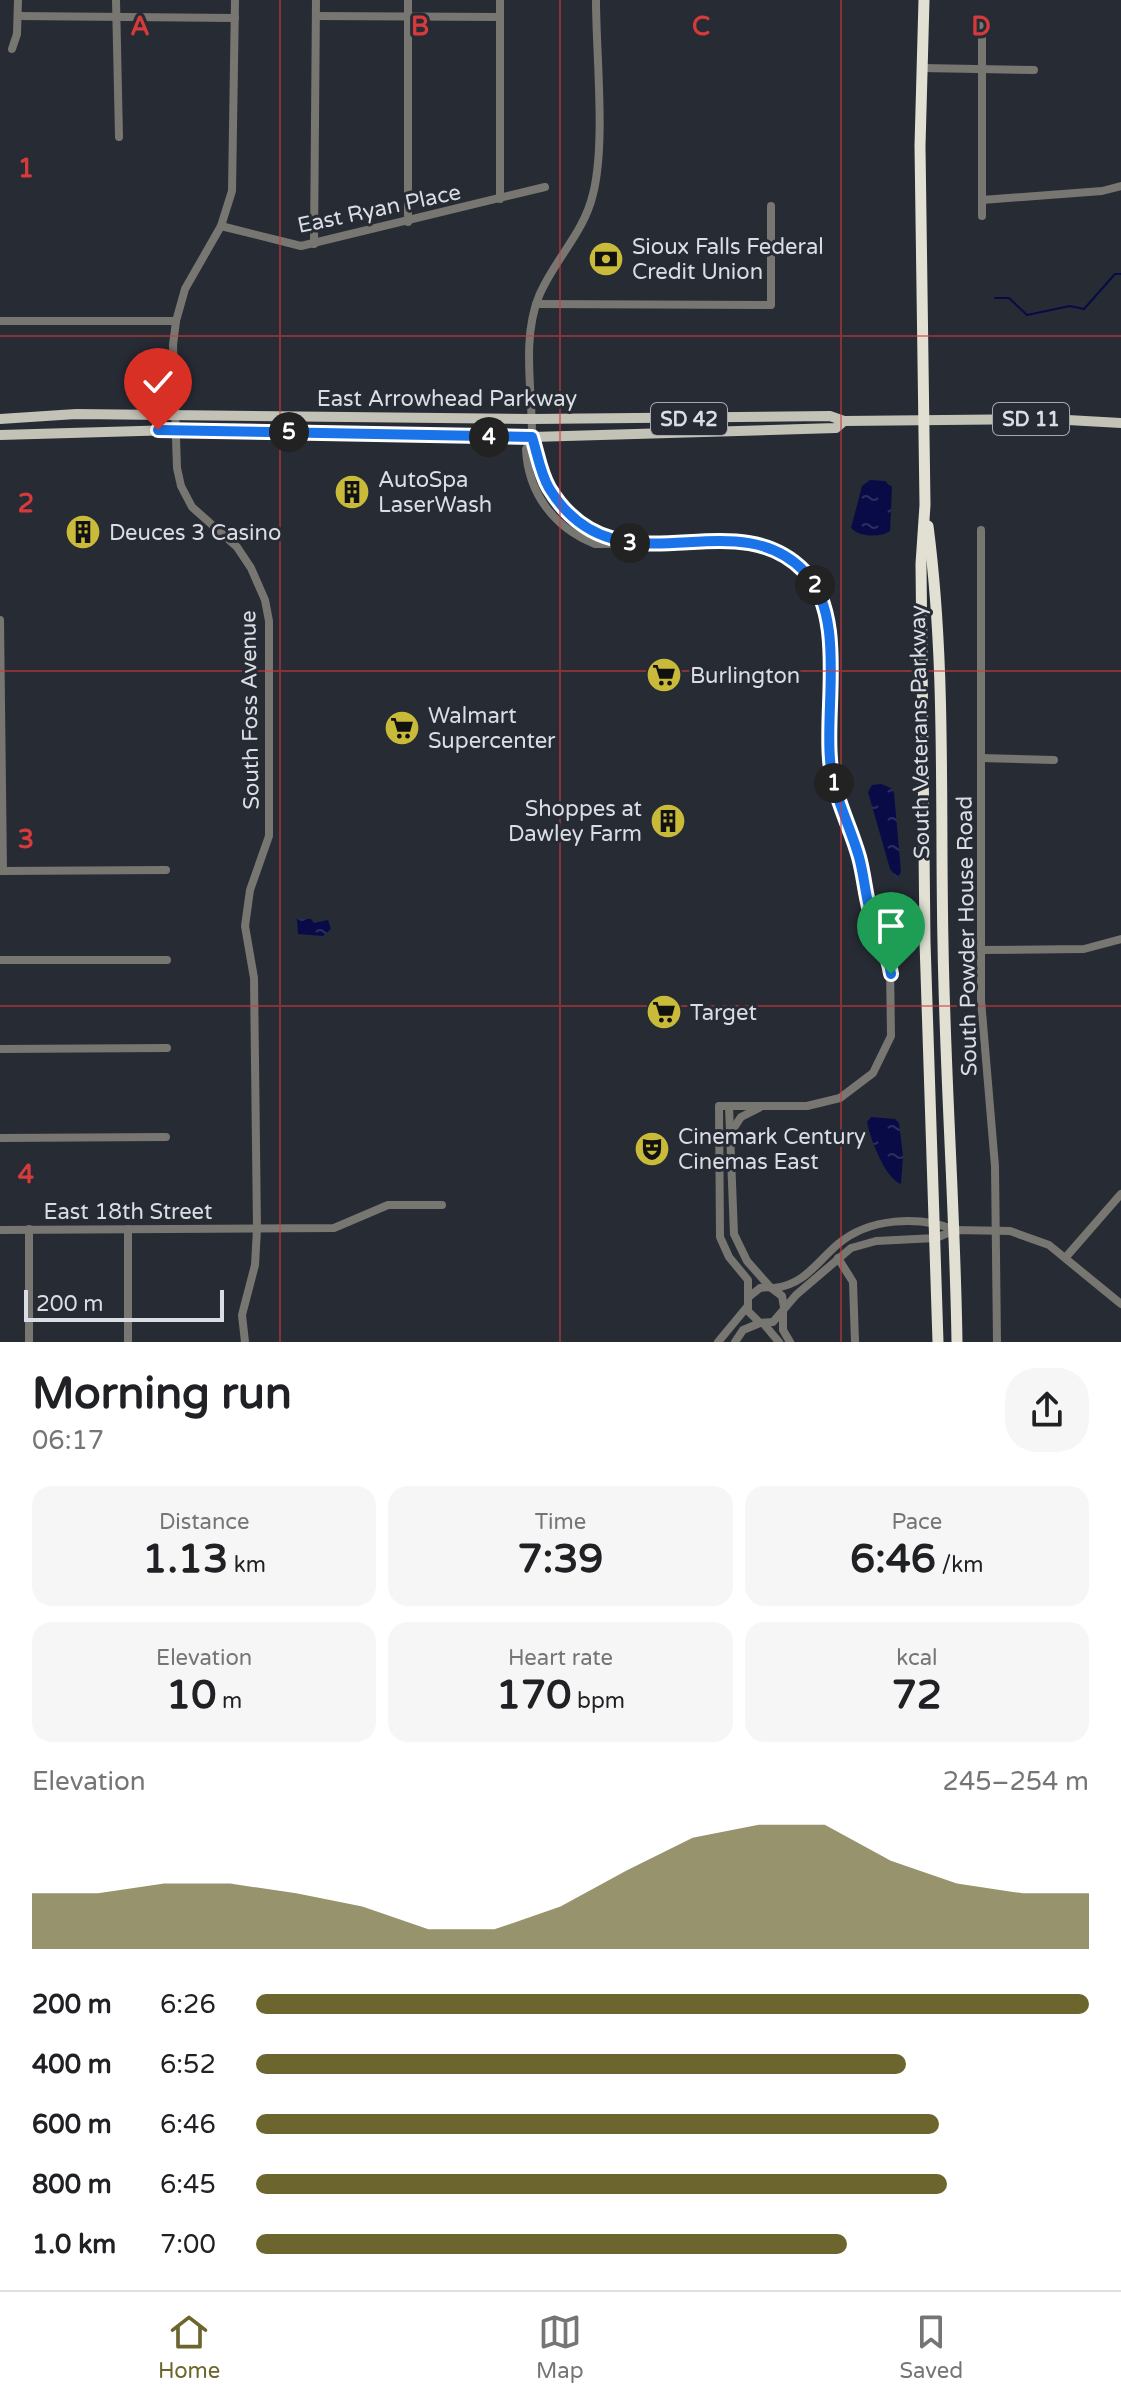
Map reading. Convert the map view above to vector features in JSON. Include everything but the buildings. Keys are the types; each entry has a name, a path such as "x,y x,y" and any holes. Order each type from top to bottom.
{"highway":[{"name":"South Veterans Parkway","path":"927,0 922,48 925,505 921,564 925,942 938,1342"},
{"name":"South Veterans Parkway","path":"925,505 936,581 941,681 943,964 957,1342"}],"main road":[{"name":"East Arrowhead Parkway","path":"0,419 57,414 532,419 830,416 844,421 1121,423"},
{"name":"East Arrowhead Parkway","path":"0,435 175,430 532,439 836,428 844,421"}],"street":[{"path":"12,49 18,0"},
{"path":"116,0 119,137"},
{"name":"South Foss Avenue","path":"235,0 233,178 221,226 189,280 176,321 175,430 177,468 183,493 199,514 245,558 261,588 269,621 269,836 250,890 245,926 254,978 257,1229 255,1265 242,1315 245,1342"},
{"path":"314,244 316,0"},
{"path":"408,0 408,222"},
{"path":"500,0 500,199"},
{"path":"596,0 597,148 594,192 579,231 546,282 536,304 530,336 532,439 526,449 529,473 535,491 553,517 574,534 595,544 733,543 768,548 802,569 825,606 829,637 831,769 859,856 870,911 890,965 893,1027 879,1065 851,1093 824,1104 719,1106 720,1237 725,1252 748,1280 751,1316 779,1342"},
{"path":"18,16 235,18"},
{"path":"316,16 500,17"},
{"path":"982,19 982,216"},
{"path":"922,68 1034,70"},
{"path":"982,200 1102,191 1121,186"},
{"name":"East Ryan Place","path":"221,226 291,246 314,244 545,187"},
{"path":"536,304 771,305 771,206"},
{"path":"0,321 176,321"},
{"path":"532,439 539,448 546,483 563,507 591,532 625,543"},
{"name":"South Powder House Road","path":"981,530 982,1039 995,1166 997,1342"},
{"path":"0,620 1,871 166,870"},
{"path":"981,758 1054,760"},
{"path":"981,950 1084,949 1121,939"},
{"path":"0,960 167,960"},
{"path":"0,1049 167,1048"},
{"path":"729,1106 728,1145 736,1240 747,1261 782,1296 783,1330 790,1342"},
{"path":"728,1145 741,1117 771,1106"},
{"path":"0,1138 166,1137"},
{"path":"1066,1257 1121,1194"},
{"name":"East 18th Street","path":"0,1230 334,1228 388,1205 442,1205"},
{"path":"718,1342 760,1288 799,1281 837,1245 863,1229 888,1222 936,1222 955,1230 996,1230 1030,1237 1066,1257 1121,1304"},
{"path":"29,1229 29,1342"},
{"path":"128,1229 128,1342"},
{"path":"735,1342 743,1330 773,1322 838,1258 868,1242 936,1238 955,1230"},
{"path":"838,1258 853,1282 855,1342"}],"water":[{"path":"870,480 885,481 892,487 890,531 881,535 864,535 851,528 862,486"},
{"path":"872,785 891,788 894,793 901,872 897,878 890,869 868,792"},
{"path":"297,919 311,919 314,923 328,920 331,929 323,936 298,934"},
{"path":"871,1117 895,1119 899,1123 903,1156 901,1184 889,1174 879,1157 867,1122"}],"waterway":[{"path":"995,298 1009,298 1027,315 1070,306 1084,309 1115,274 1121,274"}],"place":[{"name":"Sioux Falls Federal Credit Union","path":"606,259"},
{"name":"AutoSpa LaserWash","path":"352,492"},
{"name":"Deuces 3 Casino","path":"83,532"},
{"name":"Burlington","path":"664,675"},
{"name":"Walmart Supercenter","path":"402,728"},
{"name":"Shoppes at Dawley Farm","path":"668,821"},
{"name":"Target","path":"664,1012"},
{"name":"Cinemark Century Cinemas East","path":"652,1149"}],"route":[{"path":"158,430 532,437 539,448 541,470 550,490 577,522 600,536 625,543 757,545 778,552 795,563 809,577 825,606 829,637 831,769 859,856 870,911 887,954 891,974"}]}
